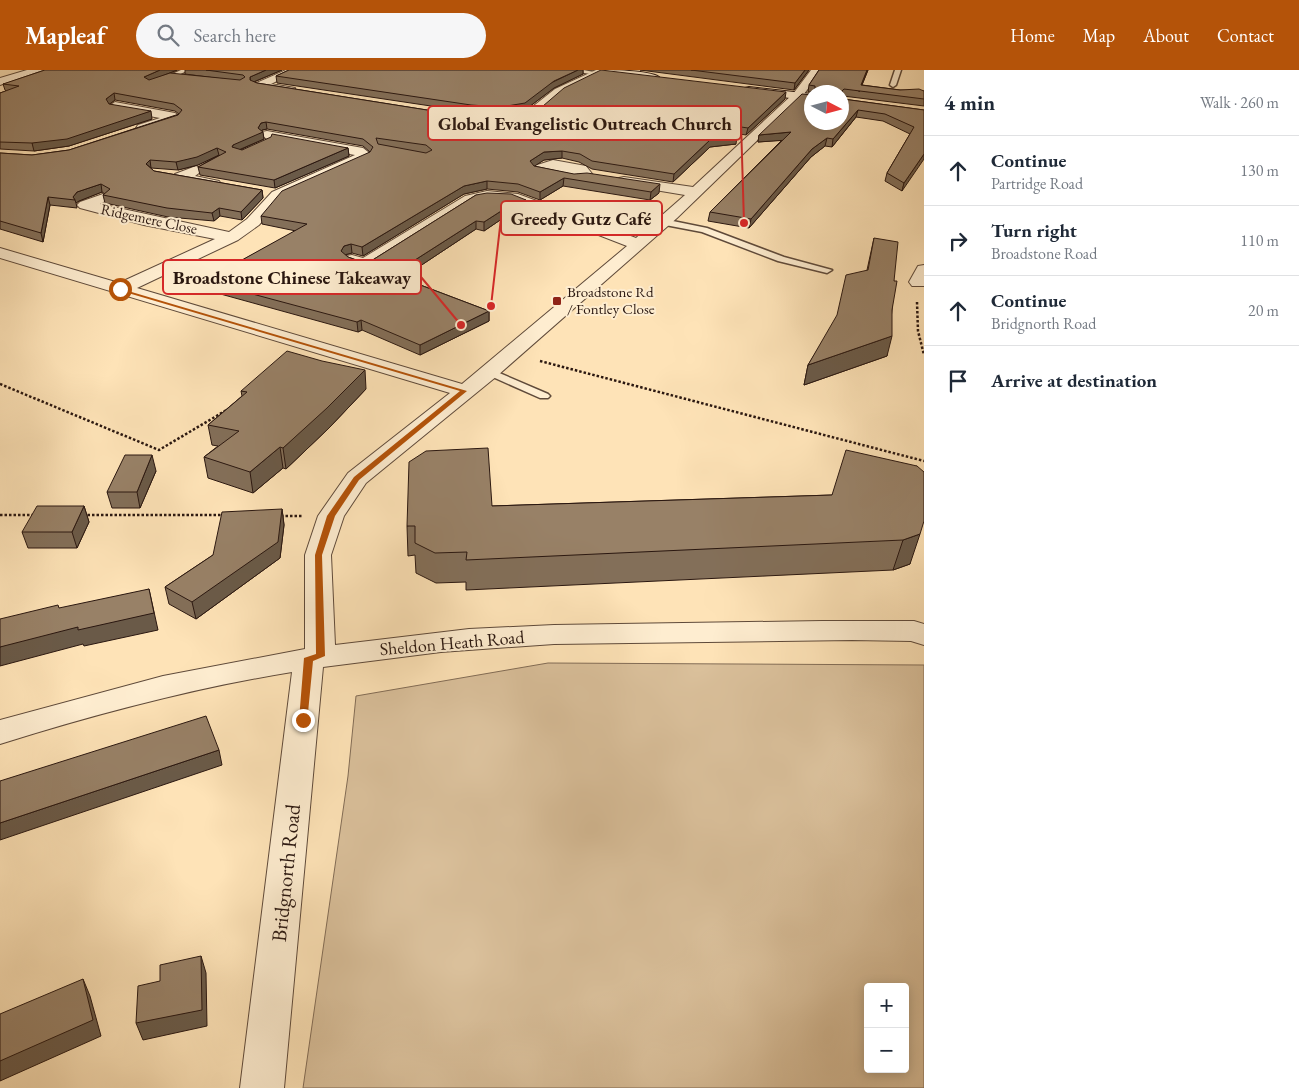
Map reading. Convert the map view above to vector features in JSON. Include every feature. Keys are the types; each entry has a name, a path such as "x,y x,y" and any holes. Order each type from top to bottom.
{"street":[{"path":"0,82 38,70"},
{"name":"Bridgnorth Road","path":"810,85 817,70"},
{"path":"487,120 518,118 530,115 559,91 601,71 665,81"},
{"path":"290,72 253,85 305,92"},
{"path":"739,88 804,97"},
{"name":"Bridgnorth Road","path":"262,1088 314,657 318,555 331,516 357,478 490,372 697,192 739,139 804,97"},
{"path":"115,106 175,117 132,132"},
{"path":"662,128 710,135"},
{"path":"271,138 358,151 365,156"},
{"path":"120,289 232,236 253,222 277,195 380,149"},
{"path":"180,177 200,168"},
{"path":"164,174 229,187"},
{"path":"586,175 697,192"},
{"path":"258,192 277,195"},
{"path":"352,260 365,264 470,199 487,194 513,197 637,244"},
{"name":"Ridgemere Close","path":"103,198 84,205 144,220 232,236"},
{"path":"0,253 464,391"},
{"name":"Sheldon Heath Road","path":"0,732 44,718 170,686 314,657 442,641 538,635 921,630"}],"lane":[{"path":"164,78 186,70"},
{"path":"570,70 601,71"},
{"path":"893,85 898,70"},
{"path":"171,76 190,78"},
{"path":"663,222 704,230 762,247 781,259 827,270"},
{"path":"490,372 544,396"}],"path":[{"path":"921,276 918,331 924,355"},
{"path":"511,353 924,461"},
{"path":"0,384 159,450 234,405"},
{"path":"0,514 39,515"},
{"path":"78,515 234,515"},
{"path":"273,516 331,516"}],"shaded area":[{"path":"548,663 924,665 924,1088 303,1088 348,776 356,696"}],"building":[{"path":"45,70 160,70 144,77 149,80 170,73 240,80 245,77 243,75 206,70 266,70 250,77 250,80 257,83 471,117 501,119 536,112 564,88 601,70 786,92 748,128 666,116 640,107 622,109 610,116 612,123 645,128 663,126 737,137 711,139 674,174 592,161 580,154 562,151 544,152 530,161 534,166 574,174 587,173 660,184 651,192 564,178 540,192 518,184 487,181 464,186 362,247 351,244 344,246 341,251 348,257 359,261 371,261 476,195 487,193 511,194 526,200 518,205 512,204 484,222 476,221 404,267 414,270 399,277 489,311 420,345 361,320 357,322 204,281 307,224 261,216 282,191 370,152 373,147 363,139 266,122 261,123 258,128 263,132 232,147 242,150 271,137 272,134 348,148 274,180 198,167 226,152 217,148 197,157 176,162 150,160 146,164 154,171 262,190 241,212 219,208 212,213 167,208 103,195 110,189 101,184 77,192 73,197 75,200 48,197 41,233 0,221 0,153 32,155 69,150 178,115 182,110 174,104 114,93 106,99 109,104 151,111 67,139 32,143 0,142 0,93 19,86 3,84","holes":["376,138 426,145 432,150 426,153 378,144"]},
{"path":"289,70 578,70 554,81 525,103 501,107 471,105 276,76"},
{"path":"691,70 805,70 795,83"},
{"path":"819,70 867,70 861,85 900,90 919,89 924,91 924,99 849,90 849,85 809,85"},
{"path":"804,94 804,130 841,130 833,139 827,138 812,149 751,219 710,212 791,132 759,135"},
{"path":"849,100 924,110 924,154 904,183 887,173 914,127 885,114 858,110 849,120"},
{"path":"874,238 898,242 894,281 897,281 892,310 892,336 808,365 837,315 846,275 868,270"},
{"path":"287,351 365,370 283,448 280,447 250,472 204,457 239,431 208,425 247,392 241,391"},
{"path":"488,448 492,506 832,495 846,450 917,466 924,472 924,521 920,534 903,540 466,560 467,552 435,553 415,543 415,526 407,526 409,462 426,451"},
{"path":"125,455 152,455 137,492 107,492"},
{"path":"37,506 84,506 72,532 22,532"},
{"path":"282,509 278,542 192,602 165,587 213,555 222,512"},
{"path":"149,589 154,613 78,630 78,627 0,647 0,619 58,605 59,608"},
{"path":"206,716 219,750 0,823 0,781"},
{"path":"201,956 202,1010 136,1023 138,986 160,981 160,965"},
{"path":"83,979 93,1020 0,1061 0,1014"}],"place":[{"name":"Global Evangelistic Outreach Church","path":"744,223"},
{"name":"Broadstone Rd / Fontley Close","path":"557,301"},
{"name":"Greedy Gutz Café","path":"491,306"},
{"name":"Broadstone Chinese Takeaway","path":"461,325"}],"route":[{"path":"120,289 464,391 357,478 331,516 318,555 320,656 309,658 303,720"}]}
